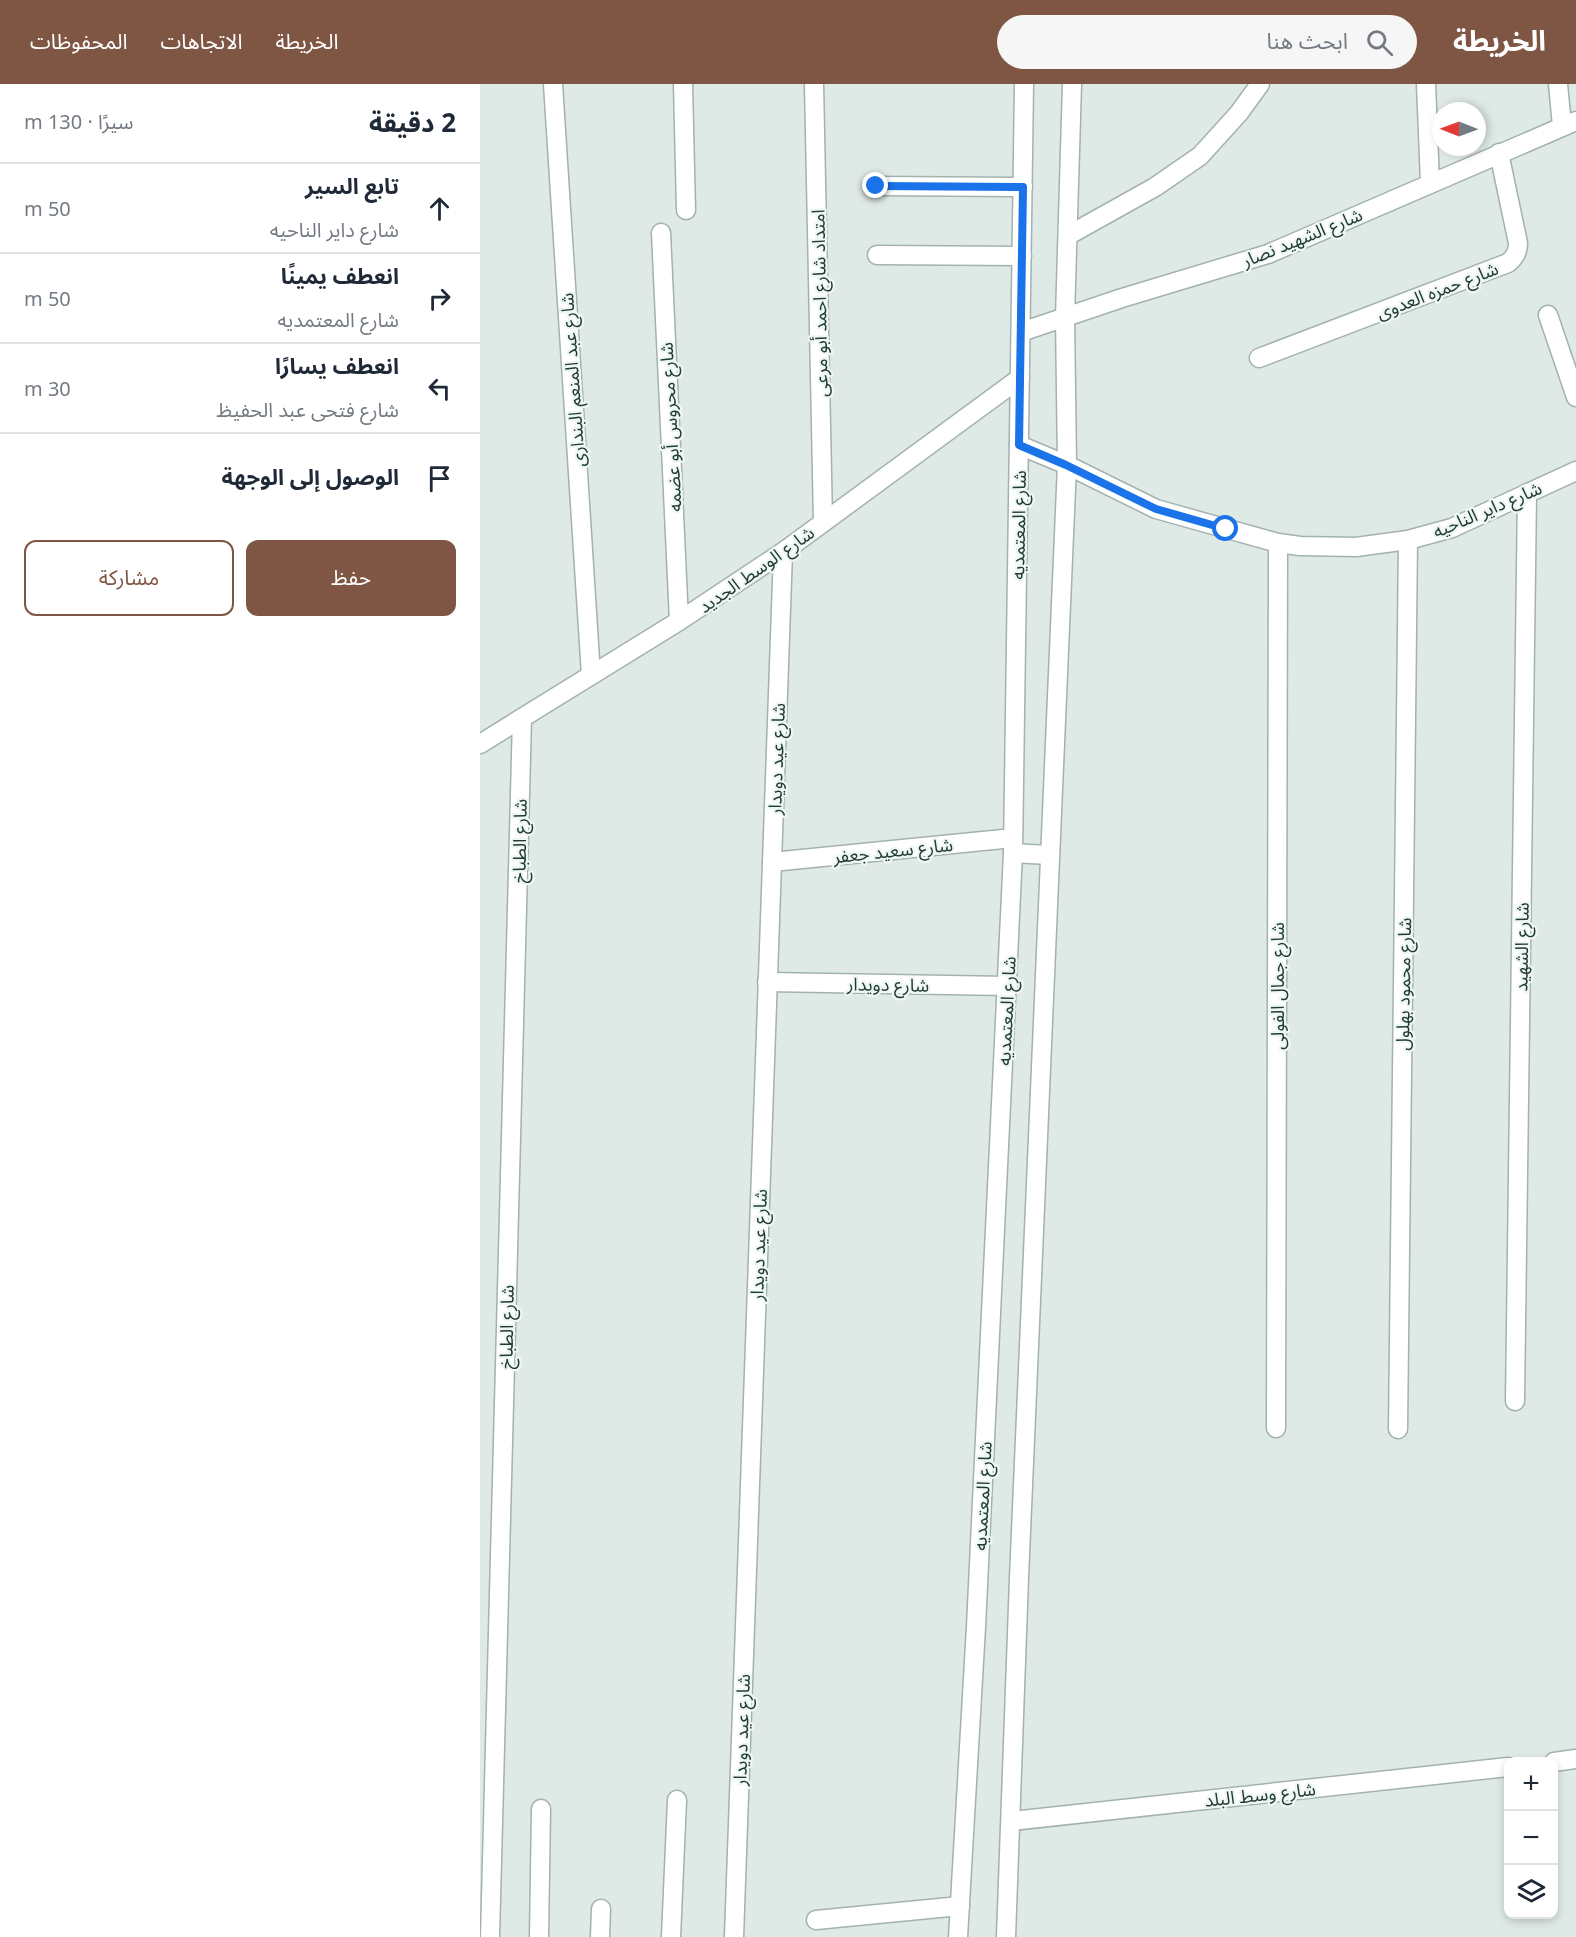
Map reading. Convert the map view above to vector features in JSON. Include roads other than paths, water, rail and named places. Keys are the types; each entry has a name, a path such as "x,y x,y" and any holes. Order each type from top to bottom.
{"street":[{"name":"شارع عبد المنعم البندارى","path":"553,84 591,675"},
{"path":"683,84 687,210"},
{"name":"امتداد شارع احمد أبو مرعى","path":"814,84 823,522"},
{"name":"شارع المعتمديه","path":"958,1937 1008,986 1013,845 1024,84"},
{"name":"شارع المعتمديه","path":"1006,1937 1012,1821 1018,1578 1066,465 1065,317 1072,84"},
{"path":"1069,235 1155,187 1200,156 1239,113 1260,84"},
{"path":"1426,84 1430,183"},
{"path":"1558,84 1569,123"},
{"name":"شارع الشهيد نصار","path":"1021,332 1268,254 1569,123"},
{"name":"شارع حمزه العدوى","path":"1259,358 1508,263 1516,254 1518,243 1499,153"},
{"path":"876,186 1023,187"},
{"name":"شارع محروس أبو عضمه","path":"661,233 679,621"},
{"path":"877,255 1022,256"},
{"path":"1548,315 1576,397"},
{"name":"شارع الوسط الجديد","path":"480,744 679,621 783,552 1020,378"},
{"name":"شارع داير الناحيه","path":"1019,445 1156,509 1278,543 1356,547 1408,540 1452,528 1576,471"},
{"name":"شارع الشهيد","path":"1515,1401 1527,493"},
{"name":"شارع محمود بهلول","path":"1398,1429 1408,540"},
{"name":"شارع جمال الفولى","path":"1276,1428 1278,543"},
{"name":"شارع عيد دويدار","path":"734,1937 783,552"},
{"name":"شارع الطباخ","path":"490,1937 522,718"},
{"name":"شارع سعيد جعفر","path":"772,862 1013,845 1050,855"},
{"name":"شارع دويدار","path":"767,982 1008,986"},
{"path":"1558,1761 1576,1759"},
{"name":"شارع وسط البلد","path":"1012,1821 1504,1768"},
{"path":"671,1937 677,1800"},
{"path":"539,1937 541,1809"},
{"path":"816,1920 960,1906"},
{"path":"600,1937 601,1909"}]}
